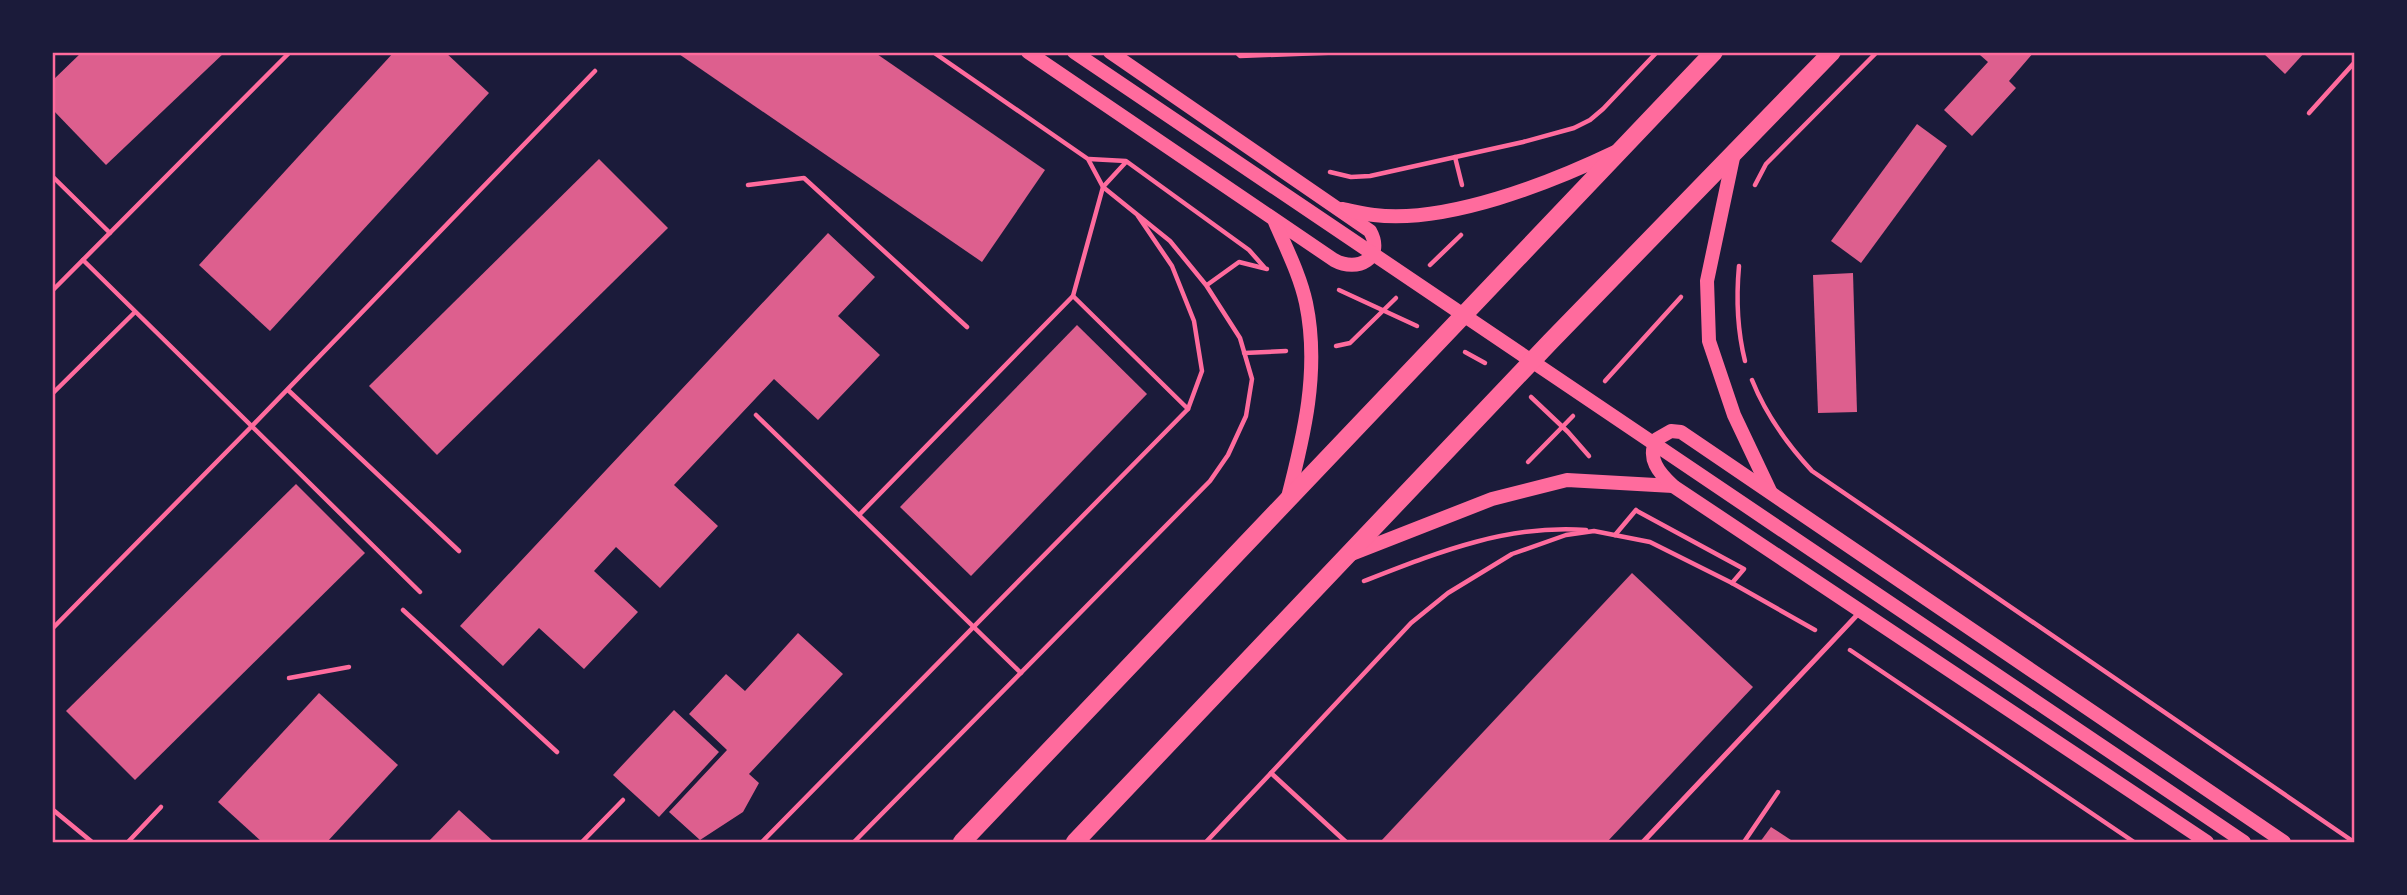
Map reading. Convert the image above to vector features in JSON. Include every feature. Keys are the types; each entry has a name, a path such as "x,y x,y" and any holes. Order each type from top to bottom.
{"main road":[{"path":"1028,52 1274,221 1345,266 1364,263 1375,248 1375,240 1370,230 1110,52"},
{"path":"1074,52 2244,842"},
{"path":"962,842 1714,52"},
{"path":"1075,842 1549,342 1832,52"},
{"path":"1336,208 1375,216 1408,215 1458,208 1536,186 1620,150"},
{"path":"1734,153 1707,281 1709,341 1734,415 1771,493"},
{"path":"1274,221 1305,300 1312,350 1307,416 1287,500"},
{"path":"2207,842 1673,486 1658,471 1652,456 1652,449 1661,436 1675,430 2280,841"},
{"path":"1348,555 1492,499 1567,480 1673,486"}],"lane":[{"path":"1643,842 1861,611"}],"path":[{"path":"52,291 290,52"},
{"path":"854,842 1210,481 1228,455 1246,415 1252,379 1240,338 1206,285 1170,241 1103,187 1088,159 933,52"},
{"path":"1236,52 1240,56 1348,52"},
{"path":"1326,171 1351,177 1370,176 1574,128 1603,109 1657,52"},
{"path":"1753,188 1766,164 1877,52"},
{"path":"2309,113 2354,63"},
{"path":"52,629 288,390 595,71"},
{"path":"1088,159 1126,161 1249,250 1264,268"},
{"path":"860,514 1073,296 1103,187 1126,161"},
{"path":"52,176 110,233"},
{"path":"748,185 804,178 967,327"},
{"path":"762,842 1188,410 1202,372 1194,321 1172,266 1136,212"},
{"path":"1739,258 1736,294 1738,335 1748,370 1761,403 1787,444 1812,471 2354,842"},
{"path":"83,260 420,592"},
{"path":"1206,285 1239,262 1274,271"},
{"path":"1328,286 1426,331"},
{"path":"1073,296 1188,410"},
{"path":"52,394 135,312"},
{"path":"1464,351 1492,368"},
{"path":"288,390 459,551"},
{"path":"1524,392 1568,432 1592,459"},
{"path":"755,415 1021,673"},
{"path":"1629,502 1637,511 1744,569 1732,583"},
{"path":"1615,535 1637,511"},
{"path":"1364,581 1451,548 1527,530 1562,528 1594,531 1650,542 1732,583 1833,640 2134,842"},
{"path":"1206,842 1411,623 1448,593 1512,554 1566,535 1594,531"},
{"path":"1354,591 1387,566"},
{"path":"403,610 557,752"},
{"path":"289,678 349,667"},
{"path":"1271,773 1346,842"},
{"path":"1744,842 1778,792"},
{"path":"582,842 623,800"},
{"path":"128,842 161,807"},
{"path":"52,809 92,842"}],"building":[{"path":"82,52 225,52 106,165 52,109 52,81"},
{"path":"394,52 445,52 489,93 270,331 199,265"},
{"path":"676,52 874,52 1045,170 982,262"},
{"path":"1982,52 2034,52 2009,81 2016,88 1972,136 1944,110 1988,62 1980,55"},
{"path":"2262,52 2305,52 2285,74"},
{"path":"1917,124 1947,146 1861,263 1831,241"},
{"path":"599,159 668,228 437,455 369,386"},
{"path":"828,233 875,277 838,316 880,355 818,420 774,379 674,485 718,526 660,588 616,547 594,571 638,612 584,669 539,628 503,666 460,626"},
{"path":"1853,273 1857,412 1818,413 1813,275"},
{"path":"1077,325 1147,394 971,576 900,507"},
{"path":"296,484 365,553 135,780 66,711"},
{"path":"1632,573 1753,687 1607,842 1381,841"},
{"path":"798,633 843,674 749,774 759,783 743,812 700,840 669,812 727,750 689,714 726,674 745,691"},
{"path":"319,693 398,765 327,842 262,842 218,802"},
{"path":"674,710 719,752 659,817 613,775"},
{"path":"459,810 494,842 428,842"},
{"path":"1771,827 1794,842 1760,842"}]}
